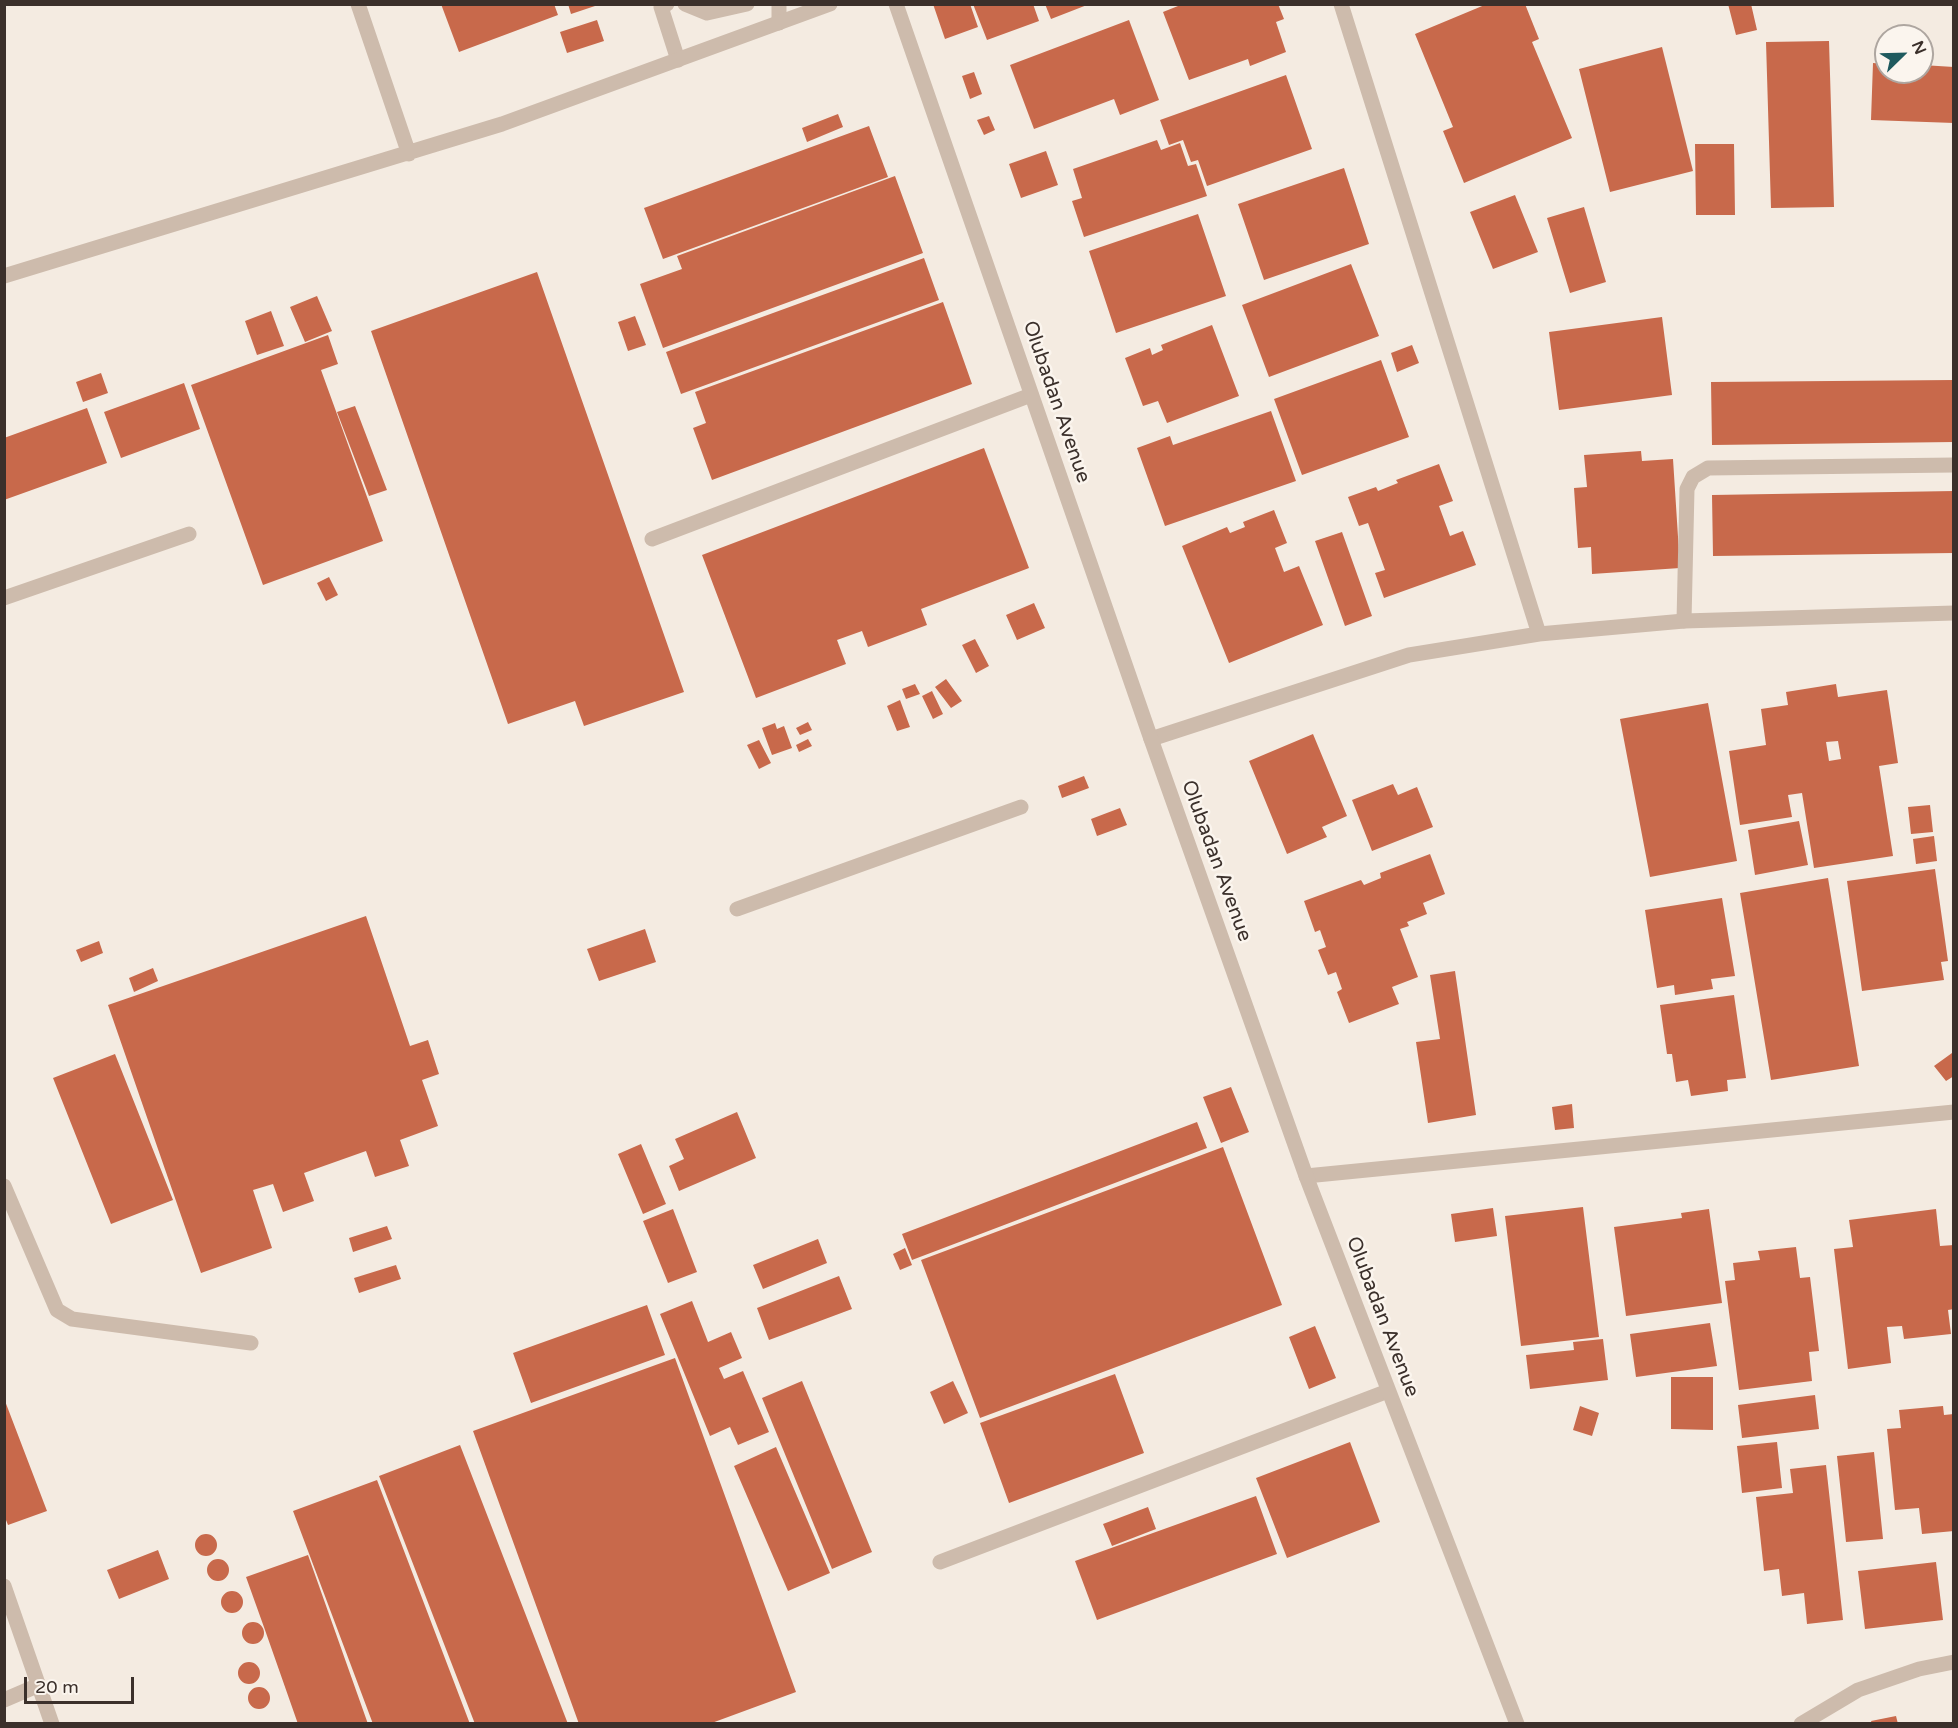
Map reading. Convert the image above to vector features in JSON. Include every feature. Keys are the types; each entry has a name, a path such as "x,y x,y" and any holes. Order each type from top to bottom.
{"street":[{"path":"358,4 410,154"},
{"path":"667,4 661,7 678,60"},
{"path":"685,4 707,13 747,4"},
{"path":"779,4 779,23"},
{"path":"4,276 410,154 502,124 830,4"},
{"name":"Olubadan Avenue","path":"896,4 1151,739 1306,1176 1516,1724"},
{"path":"1341,4 1539,634"},
{"path":"652,539 1031,395"},
{"path":"1684,621 1687,489 1693,477 1708,468 1953,465"},
{"path":"4,598 189,534"},
{"path":"1151,739 1409,655 1539,634 1684,621 1953,613"},
{"path":"736,909 1021,807"},
{"path":"1306,1176 1953,1112"},
{"path":"4,1186 57,1310 72,1319 250,1343"},
{"path":"940,1562 1388,1391"},
{"path":"4,1586 52,1724"},
{"path":"1802,1724 1858,1690 1919,1670 1953,1662"},
{"path":"4,1700 39,1685"}],"building":[{"path":"441,4 554,4 558,15 459,52"},
{"path":"568,4 598,4 598,5 571,14"},
{"path":"933,4 970,4 978,27 945,39"},
{"path":"973,4 1033,4 1039,21 987,40"},
{"path":"1045,4 1087,4 1087,5 1051,19"},
{"path":"1183,4 1278,4 1284,19 1276,22 1286,52 1250,66 1248,59 1189,80 1163,12"},
{"path":"1487,4 1525,4 1539,39 1532,42 1572,138 1464,183 1443,131 1453,127 1415,34"},
{"path":"1728,4 1751,4 1757,30 1736,35"},
{"path":"597,20 604,41 567,53 560,32"},
{"path":"1129,20 1159,100 1120,115 1114,99 1034,129 1010,65"},
{"path":"1829,41 1834,207 1771,208 1766,42"},
{"path":"1662,47 1693,171 1610,192 1579,69"},
{"path":"1873,63 1874,84 1934,84 1934,66 1954,67 1954,123 1871,120"},
{"path":"974,72 982,94 970,99 962,76"},
{"path":"1286,75 1312,149 1207,186 1198,160 1191,162 1183,140 1169,145 1160,120"},
{"path":"838,114 843,127 807,142 802,128"},
{"path":"989,116 995,130 984,135 977,120"},
{"path":"869,126 888,177 663,259 644,208"},
{"path":"1157,140 1161,150 1180,143 1188,166 1196,164 1207,196 1084,237 1072,201 1082,198 1073,169"},
{"path":"1695,144 1734,144 1735,215 1696,215"},
{"path":"1046,151 1058,185 1021,198 1009,164"},
{"path":"1344,168 1369,244 1264,280 1238,204"},
{"path":"895,176 923,253 663,348 640,284 682,269 677,256"},
{"path":"1515,195 1538,252 1493,269 1470,212"},
{"path":"1584,207 1606,282 1570,293 1547,218"},
{"path":"1198,214 1226,296 1116,333 1089,251"},
{"path":"924,258 939,300 681,394 666,352"},
{"path":"1351,264 1379,336 1269,377 1242,305"},
{"path":"537,272 684,692 584,726 575,701 508,724 371,331"},
{"path":"317,296 332,331 305,342 290,307"},
{"path":"943,302 972,384 712,480 693,428 706,423 695,392"},
{"path":"271,311 284,346 257,355 245,321"},
{"path":"635,316 646,345 628,351 618,322"},
{"path":"1662,317 1672,395 1559,410 1549,332"},
{"path":"1212,325 1239,396 1167,423 1158,401 1143,406 1125,358 1150,348 1152,355 1163,350 1161,345"},
{"path":"328,335 338,364 321,370 383,541 263,585 191,385"},
{"path":"1412,345 1419,363 1397,372 1391,353"},
{"path":"1381,360 1409,437 1302,475 1274,399"},
{"path":"101,373 108,393 83,402 76,382"},
{"path":"1954,380 1954,442 1712,445 1711,382"},
{"path":"184,383 200,429 121,458 104,412"},
{"path":"355,406 387,490 369,496 337,412"},
{"path":"87,408 107,463 4,500 4,438"},
{"path":"1271,411 1296,481 1165,526 1137,448 1170,436 1173,445"},
{"path":"984,448 1029,568 921,609 927,625 868,647 862,631 837,640 846,664 756,698 702,555"},
{"path":"1641,451 1642,461 1673,459 1680,568 1592,574 1591,547 1578,548 1574,488 1587,487 1584,455"},
{"path":"1439,464 1453,501 1439,506 1450,536 1463,531 1476,565 1384,598 1375,573 1385,570 1368,523 1359,526 1348,497 1376,487 1378,491 1398,483 1396,480"},
{"path":"1954,491 1954,553 1713,556 1712,495"},
{"path":"1274,510 1287,543 1275,548 1284,572 1299,566 1323,625 1229,663 1182,546 1227,527 1230,533 1245,527 1243,522"},
{"path":"1342,532 1372,616 1345,626 1315,541"},
{"path":"329,577 338,595 326,601 317,583"},
{"path":"1034,603 1045,628 1017,640 1006,615"},
{"path":"975,639 989,666 976,673 962,645"},
{"path":"946,679 962,701 951,708 935,687"},
{"path":"915,684 920,694 906,699 902,689"},
{"path":"1836,684 1838,697 1887,690 1898,763 1879,766 1893,856 1814,868 1802,793 1788,795 1792,817 1740,825 1729,751 1766,745 1761,709 1788,705 1786,692","holes":["1838,741 1841,759 1829,761 1826,742"]},
{"path":"932,691 943,714 933,719 922,696"},
{"path":"900,700 910,727 897,731 887,706"},
{"path":"1708,703 1737,861 1650,877 1620,719"},
{"path":"808,722 812,730 800,735 796,728"},
{"path":"775,723 777,729 784,726 792,748 772,755 762,728"},
{"path":"1313,734 1347,816 1322,827 1327,837 1287,854 1249,761"},
{"path":"808,739 812,746 799,752 796,745"},
{"path":"759,740 771,763 759,769 747,745"},
{"path":"1084,776 1089,788 1062,798 1058,786"},
{"path":"1393,784 1398,795 1417,787 1433,827 1372,851 1352,800"},
{"path":"1930,805 1933,832 1911,834 1908,807"},
{"path":"1120,808 1127,825 1097,836 1091,819"},
{"path":"1799,821 1808,865 1755,875 1748,830"},
{"path":"1934,836 1937,861 1916,864 1913,839"},
{"path":"1430,854 1445,894 1423,903 1427,914 1407,922 1409,926 1400,929 1418,977 1392,987 1399,1004 1349,1023 1337,992 1342,989 1336,972 1328,975 1318,950 1326,947 1320,930 1315,932 1304,901 1361,880 1364,885 1381,878 1380,873"},
{"path":"1935,869 1948,961 1941,962 1944,980 1862,991 1847,881"},
{"path":"1828,878 1859,1066 1771,1080 1740,893"},
{"path":"1722,898 1735,976 1711,979 1713,989 1675,995 1674,985 1657,988 1645,910"},
{"path":"366,916 410,1046 428,1040 439,1074 422,1080 438,1126 400,1140 409,1166 375,1177 366,1151 304,1173 314,1201 283,1212 273,1184 253,1190 272,1248 201,1273 108,1005"},
{"path":"645,929 656,962 599,981 587,949"},
{"path":"99,941 103,953 81,962 76,950"},
{"path":"153,968 158,981 134,992 129,978"},
{"path":"1455,971 1476,1115 1428,1123 1416,1042 1440,1039 1430,975"},
{"path":"1734,995 1746,1078 1727,1080 1728,1091 1691,1096 1688,1080 1676,1082 1672,1054 1667,1054 1660,1005"},
{"path":"1952,1053 1954,1076 1946,1081 1934,1066"},
{"path":"115,1054 173,1200 111,1224 53,1078"},
{"path":"1231,1087 1249,1132 1221,1143 1203,1097"},
{"path":"1572,1104 1574,1128 1555,1130 1552,1107"},
{"path":"737,1112 756,1158 679,1191 669,1166 684,1159 675,1139"},
{"path":"1197,1122 1207,1148 912,1260 902,1234"},
{"path":"641,1144 666,1204 643,1214 618,1154"},
{"path":"1223,1147 1282,1305 980,1418 921,1260"},
{"path":"1583,1207 1599,1337 1521,1346 1505,1216"},
{"path":"1493,1208 1497,1236 1455,1242 1451,1214"},
{"path":"673,1209 697,1272 668,1283 643,1221"},
{"path":"1709,1209 1722,1303 1626,1316 1614,1227 1682,1218 1681,1213"},
{"path":"1936,1209 1940,1246 1954,1245 1954,1309 1948,1310 1951,1334 1904,1339 1902,1326 1887,1327 1891,1363 1848,1369 1834,1249 1853,1247 1849,1220"},
{"path":"387,1226 392,1239 353,1252 349,1238"},
{"path":"818,1239 827,1263 763,1289 753,1265"},
{"path":"1796,1247 1800,1278 1810,1277 1819,1351 1809,1352 1812,1381 1739,1390 1725,1281 1735,1280 1733,1263 1760,1260 1758,1251"},
{"path":"905,1248 912,1265 900,1270 893,1254"},
{"path":"396,1265 401,1279 359,1293 354,1278"},
{"path":"839,1276 852,1309 769,1340 757,1308"},
{"path":"692,1301 708,1342 731,1332 742,1358 719,1368 724,1379 743,1371 769,1432 738,1445 730,1427 710,1436 660,1314"},
{"path":"647,1305 665,1355 531,1403 513,1353"},
{"path":"1710,1323 1717,1366 1636,1377 1630,1334"},
{"path":"1315,1326 1336,1378 1309,1389 1289,1337"},
{"path":"1603,1339 1608,1380 1530,1389 1526,1355 1574,1350 1573,1342"},
{"path":"675,1358 796,1692 709,1724 579,1724 473,1431"},
{"path":"1115,1374 1144,1453 1009,1503 980,1423"},
{"path":"1671,1377 1713,1377 1713,1430 1671,1429"},
{"path":"802,1381 872,1552 832,1569 762,1398"},
{"path":"953,1381 968,1413 944,1424 930,1392"},
{"path":"1815,1395 1819,1429 1742,1438 1738,1405"},
{"path":"5,1401 47,1511 8,1525 4,1515"},
{"path":"1580,1406 1599,1413 1592,1436 1573,1430"},
{"path":"1943,1406 1944,1415 1954,1414 1954,1531 1922,1534 1919,1508 1895,1510 1887,1429 1901,1428 1899,1410"},
{"path":"1350,1442 1380,1522 1287,1558 1256,1478"},
{"path":"1777,1442 1782,1488 1742,1493 1737,1446"},
{"path":"460,1445 568,1724 475,1724 379,1476"},
{"path":"776,1447 830,1573 788,1591 734,1466"},
{"path":"1874,1452 1883,1539 1846,1542 1837,1456"},
{"path":"1826,1465 1843,1620 1807,1624 1804,1593 1782,1596 1779,1569 1764,1571 1756,1497 1793,1493 1790,1469"},
{"path":"377,1480 470,1724 373,1724 293,1511"},
{"path":"1256,1496 1277,1554 1097,1620 1075,1561"},
{"path":"1148,1507 1156,1529 1112,1546 1103,1524"},
{"path":"206,1534 214,1537 217,1545 214,1553 206,1556 198,1553 195,1545 198,1537"},
{"path":"158,1550 169,1579 119,1599 107,1570"},
{"path":"308,1555 368,1724 298,1724 246,1577"},
{"path":"218,1559 226,1562 229,1570 226,1578 218,1581 210,1578 207,1570 210,1562"},
{"path":"1936,1562 1943,1620 1865,1629 1858,1571"},
{"path":"232,1591 240,1594 243,1602 240,1610 232,1613 224,1610 221,1602 224,1594"},
{"path":"253,1622 261,1625 264,1633 261,1641 253,1644 245,1641 242,1633 245,1625"},
{"path":"249,1662 257,1665 260,1673 257,1681 249,1684 241,1681 238,1673 241,1665"},
{"path":"259,1687 267,1690 270,1698 267,1706 259,1709 251,1706 248,1698 251,1690"},
{"path":"1896,1716 1898,1724 1872,1724 1871,1721"}]}
